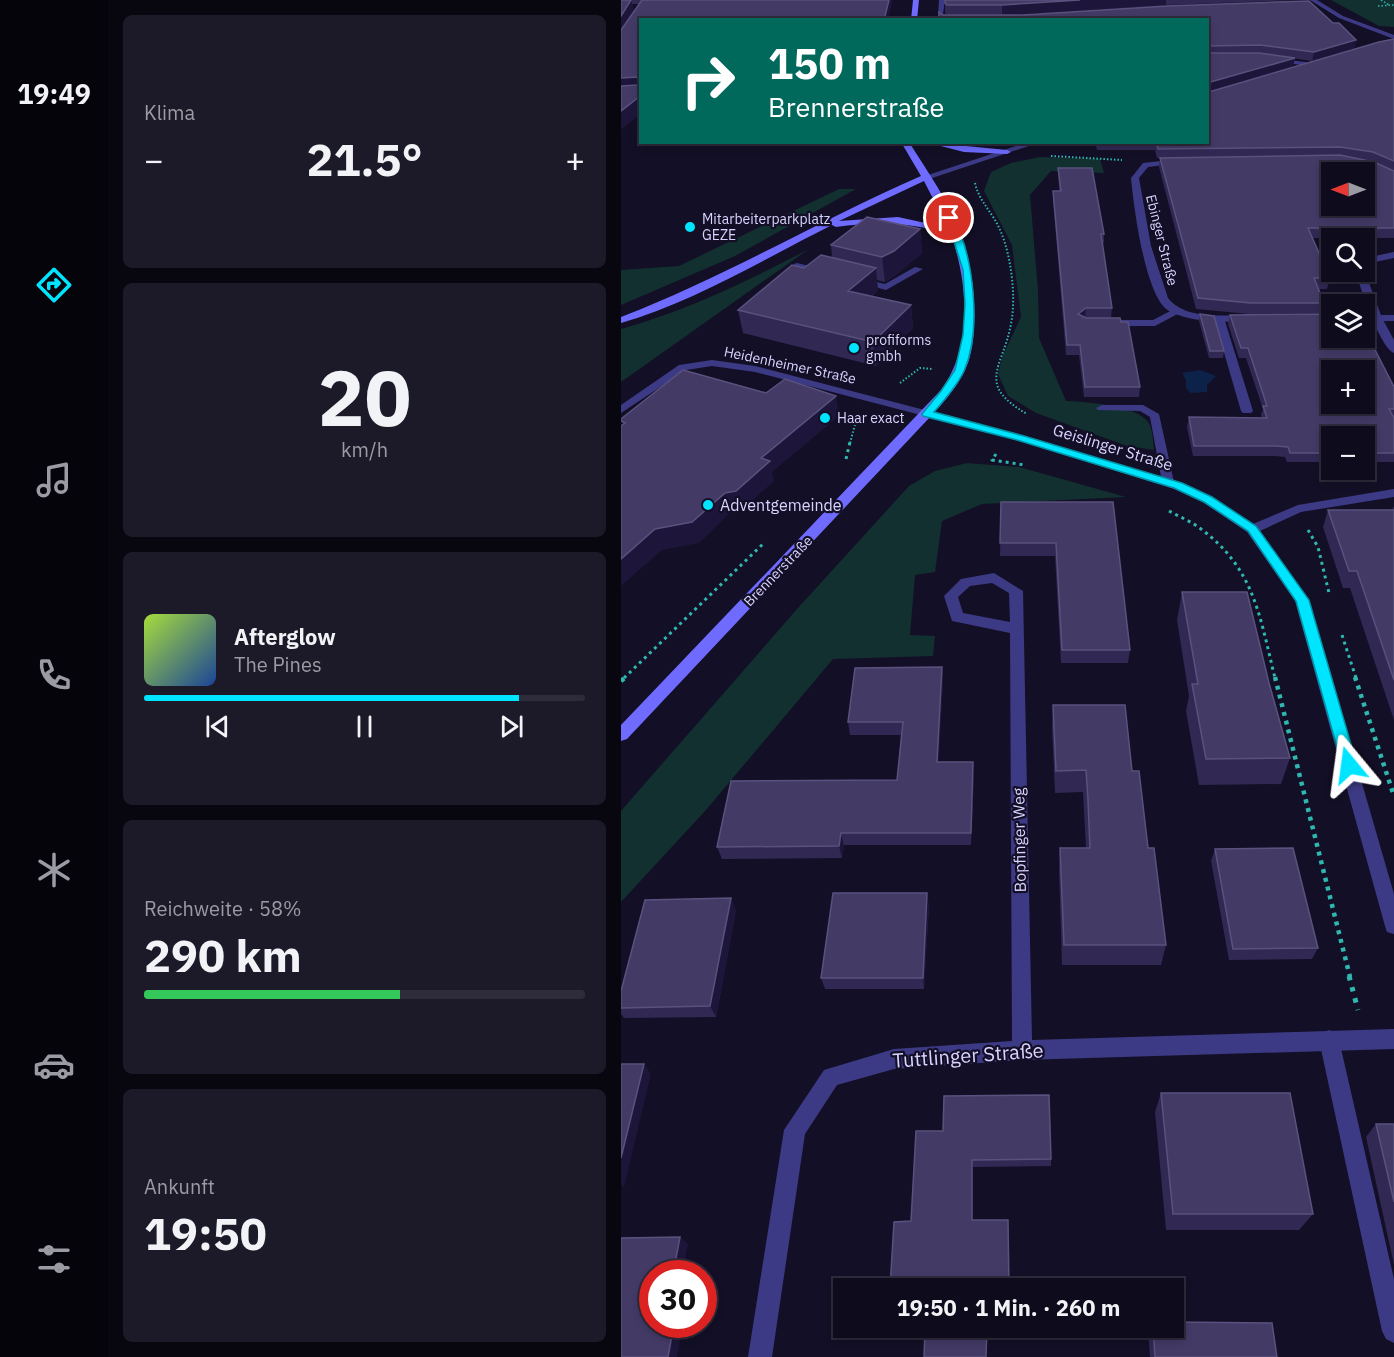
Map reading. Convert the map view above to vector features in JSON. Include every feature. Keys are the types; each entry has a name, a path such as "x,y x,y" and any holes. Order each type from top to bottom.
{"main road":[{"path":"914,18 917,0"},
{"name":"Brennerstraße","path":"621,735 927,414 960,370 967,335 969,304 967,270 957,234 906,144"},
{"path":"937,144 964,150 1007,152"},
{"path":"621,320 713,283 926,177"},
{"path":"825,226 875,219 902,219 931,225 957,234"}],"street":[{"path":"942,0 940,15 944,18"},
{"path":"1313,3 1394,39"},
{"path":"1384,44 1394,39"},
{"path":"1269,58 1313,65"},
{"path":"1292,71 1323,62"},
{"path":"926,177 1032,144"},
{"path":"1146,165 1165,161 1185,161"},
{"name":"Ebinger Straße","path":"1146,165 1135,178 1136,195 1158,289 1170,306 1205,318 1259,318"},
{"path":"1375,259 1394,255"},
{"path":"797,266 831,274"},
{"path":"853,279 886,287 918,269"},
{"path":"1364,282 1377,318 1394,350"},
{"path":"1097,323 1155,323 1180,310"},
{"path":"1219,318 1247,411"},
{"path":"1377,318 1394,318"},
{"name":"Heidenheimer Straße","path":"621,410 683,367 712,363 755,369 927,414"},
{"path":"1102,408 1143,408 1155,416 1168,483"},
{"name":"Geislinger Straße","path":"927,414 1021,438 1168,483 1208,500 1252,529 1302,600 1394,926"},
{"path":"1252,529 1298,509 1394,493"},
{"name":"Bopfinger Weg","path":"1017,629 1022,1050"},
{"name":"Tuttlinger Straße","path":"760,1357 795,1130 831,1077 894,1059 1022,1050 1394,1039"},
{"path":"1329,1040 1394,1331"}],"path":[{"path":"1381,0 1389,6"},
{"path":"1007,152 1035,156 1116,158 1146,165"},
{"path":"840,466 847,459 857,416 920,368"},
{"path":"992,460 1027,466"},
{"path":"1164,508 1201,529 1234,559 1254,594 1365,1039"},
{"path":"621,681 772,535"}],"green space":[{"path":"1331,0 1394,0 1394,27 1379,26"},
{"path":"1040,157 1100,159 1104,173 1051,171 1030,195 1038,290 1039,338 1066,401 1122,408 1142,416 1151,428 1154,450 1127,446 1036,413 1008,396 998,374 1003,355 1021,317 1012,245 984,191 991,172 1011,163"},
{"path":"839,189 856,189 735,256 621,305 621,270 679,266"},
{"path":"809,249 621,382 621,329 717,294"},
{"path":"967,463 1019,467 1126,497 982,504 942,521 935,572 915,575 910,635 935,636 933,656 833,659 706,810 621,902 621,811 797,609 909,486 935,471"}],"water":[{"path":"1200,370 1216,376 1207,385 1207,392 1191,393 1186,388 1186,380 1182,373"}],"building":[{"path":"621,0 631,0 621,16"},
{"path":"642,0 889,0 884,18 639,18 639,78 621,78 621,30"},
{"path":"945,0 1080,0 1002,5 947,5"},
{"path":"1309,1 1333,23 1339,23 1356,40 1314,52 1260,45 1209,46 1209,18 939,18 939,12 943,15 1023,15 1167,6"},
{"path":"1394,39 1394,161 1373,152 1340,147 1158,149 1157,144 1209,144 1209,92"},
{"path":"1209,53 1259,53 1295,58 1209,82"},
{"path":"639,82 639,97 621,111 621,86 638,85"},
{"path":"1340,155 1374,162 1321,162 1321,216 1375,216 1375,162 1394,171 1394,228 1308,228 1321,258 1321,278 1314,278 1321,296 1321,303 1251,303 1198,298 1160,158"},
{"path":"1058,168 1092,168 1104,234 1101,234 1112,308 1086,308 1078,314 1086,318 1120,318 1121,322 1128,322 1140,387 1085,387 1080,345 1067,345 1053,191 1061,191"},
{"path":"867,217 920,229 894,251 882,257 831,245"},
{"path":"821,255 876,268 848,291 911,305 873,342 738,310 792,265 804,268"},
{"path":"1200,314 1214,316 1224,351 1210,351"},
{"path":"1321,314 1321,348 1374,348 1394,387 1394,409 1389,409 1394,418 1394,453 1375,453 1375,426 1321,426 1321,453 1290,453 1288,447 1276,446 1194,446 1189,417 1267,418 1263,406 1267,406 1248,348 1241,348 1230,315"},
{"path":"683,370 766,393 785,379 836,396 761,458 770,461 736,491 725,493 692,522 655,529 621,559 621,426 625,423 621,419"},
{"path":"1001,502 1113,502 1130,650 1062,650 1056,543 1000,543"},
{"path":"1328,510 1394,510 1394,680 1357,571 1349,571"},
{"path":"1182,592 1247,592 1290,758 1206,759 1192,684 1198,684"},
{"path":"942,667 937,762 973,762 971,833 841,833 839,846 717,847 731,781 897,780 903,722 848,722 855,668"},
{"path":"1053,705 1125,705 1132,771 1139,771 1148,848 1154,848 1166,945 1064,945 1060,848 1090,848 1088,800 1086,770 1056,771"},
{"path":"1293,848 1318,948 1233,949 1215,849"},
{"path":"833,893 927,893 923,978 821,978"},
{"path":"731,898 710,1006 621,1008 621,991 645,900"},
{"path":"621,1064 644,1064 621,1158"},
{"path":"1161,1093 1290,1093 1313,1214 1173,1214"},
{"path":"1049,1095 1051,1159 972,1160 972,1220 1008,1220 1009,1278 891,1278 894,1222 911,1221 916,1131 943,1131 944,1096"},
{"path":"1376,1124 1394,1124 1394,1202"},
{"path":"680,1237 676,1260 639,1260 639,1338 671,1338 668,1357 621,1357 621,1238"},
{"path":"1184,1322 1272,1323 1277,1357 1155,1357 1154,1338 1184,1338"},
{"path":"925,1338 987,1338 986,1357 924,1357"}],"place":[{"name":"Mitarbeiterparkplatz GEZE","path":"690,227"},
{"name":"profiforms gmbh","path":"854,348"},
{"name":"Haar exact","path":"825,418"},
{"name":"Adventgemeinde","path":"708,505"}],"route":[{"path":"949,218 957,234 967,270 969,304 967,335 960,370 927,414 1021,438 1178,486 1208,500 1252,529 1302,600 1349,765"}]}
